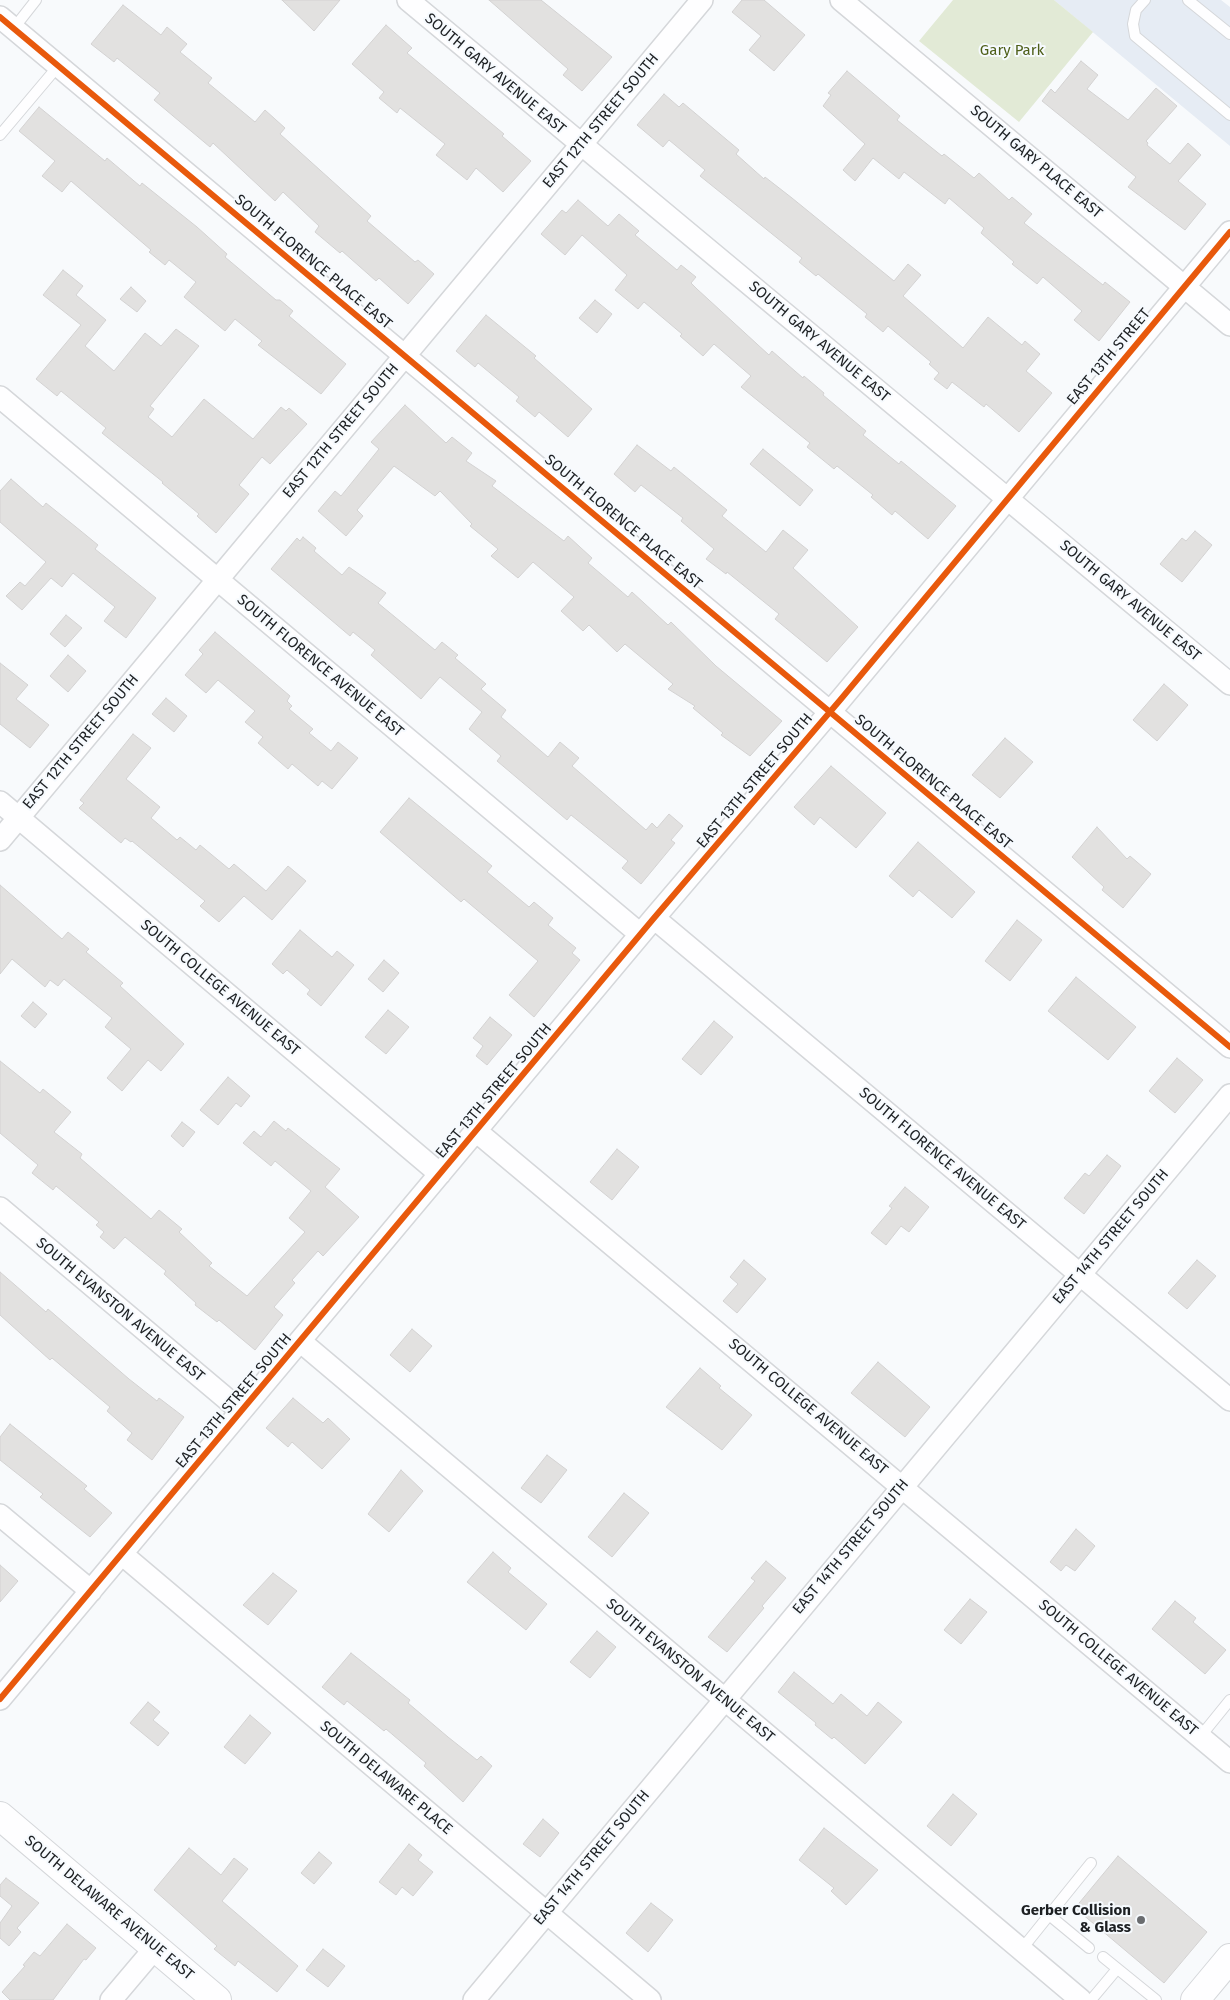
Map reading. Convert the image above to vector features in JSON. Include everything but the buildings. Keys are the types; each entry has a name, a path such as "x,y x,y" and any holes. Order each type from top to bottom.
{"main road":[{"name":"SOUTH DELAWARE AVENUE EAST","path":"0,1816 217,2000"},
{"path":"1195,2000 1230,1958"}],"street":[{"name":"SOUTH GARY AVENUE EAST","path":"408,0 580,146 1008,498 1230,684"},
{"name":"EAST 12TH STREET SOUTH","path":"0,840 702,0"},
{"name":"SOUTH GARY PLACE EAST","path":"841,0 1230,325"},
{"name":"SOUTH FLORENCE PLACE EAST","path":"7,22 1230,1047"},
{"name":"EAST 13TH STREET","path":"1008,498 1230,232"},
{"name":"SOUTH FLORENCE AVENUE EAST","path":"0,397 217,580 1080,1274 1230,1400"},
{"name":"EAST 13TH STREET SOUTH","path":"0,1699 123,1555 241,1411 647,926 830,712 1008,498"},
{"name":"SOUTH COLLEGE AVENUE EAST","path":"0,802 440,1174"},
{"name":"EAST 14TH STREET SOUTH","path":"474,2000 1230,1095"},
{"name":"SOUTH COLLEGE AVENUE EAST","path":"476,1131 1230,1762"},
{"name":"SOUTH EVANSTON AVENUE EAST","path":"0,1208 241,1411"},
{"name":"SOUTH EVANSTON AVENUE EAST","path":"300,1341 1077,1998"},
{"path":"0,1515 91,1591"},
{"name":"SOUTH DELAWARE PLACE","path":"123,1555 650,2000"},
{"path":"111,2000 155,1948"}],"lane":[{"path":"7,22 36,0"},
{"path":"1145,0 1136,10 1133,24 1135,36 1230,115"},
{"path":"1188,0 1230,34"},
{"path":"0,135 59,65"},
{"path":"1200,1737 1230,1700"},
{"path":"1021,1950 1092,1863"},
{"path":"1049,1915 1089,1948"},
{"path":"1103,1957 1156,2000"},
{"path":"1077,1998 1117,1969"}],"shaded area":[{"path":"1054,0 1221,0 1230,7 1230,146"}],"green space":[{"name":"Gary Park","path":"953,0 1054,0 1093,32 1019,122 919,41"}],"cycle path":[{"path":"0,17 1230,1047"},
{"path":"0,1699 654,918 841,699 1230,232"}],"place":[{"name":"Gerber Collision & Glass","path":"1141,1920"}]}
